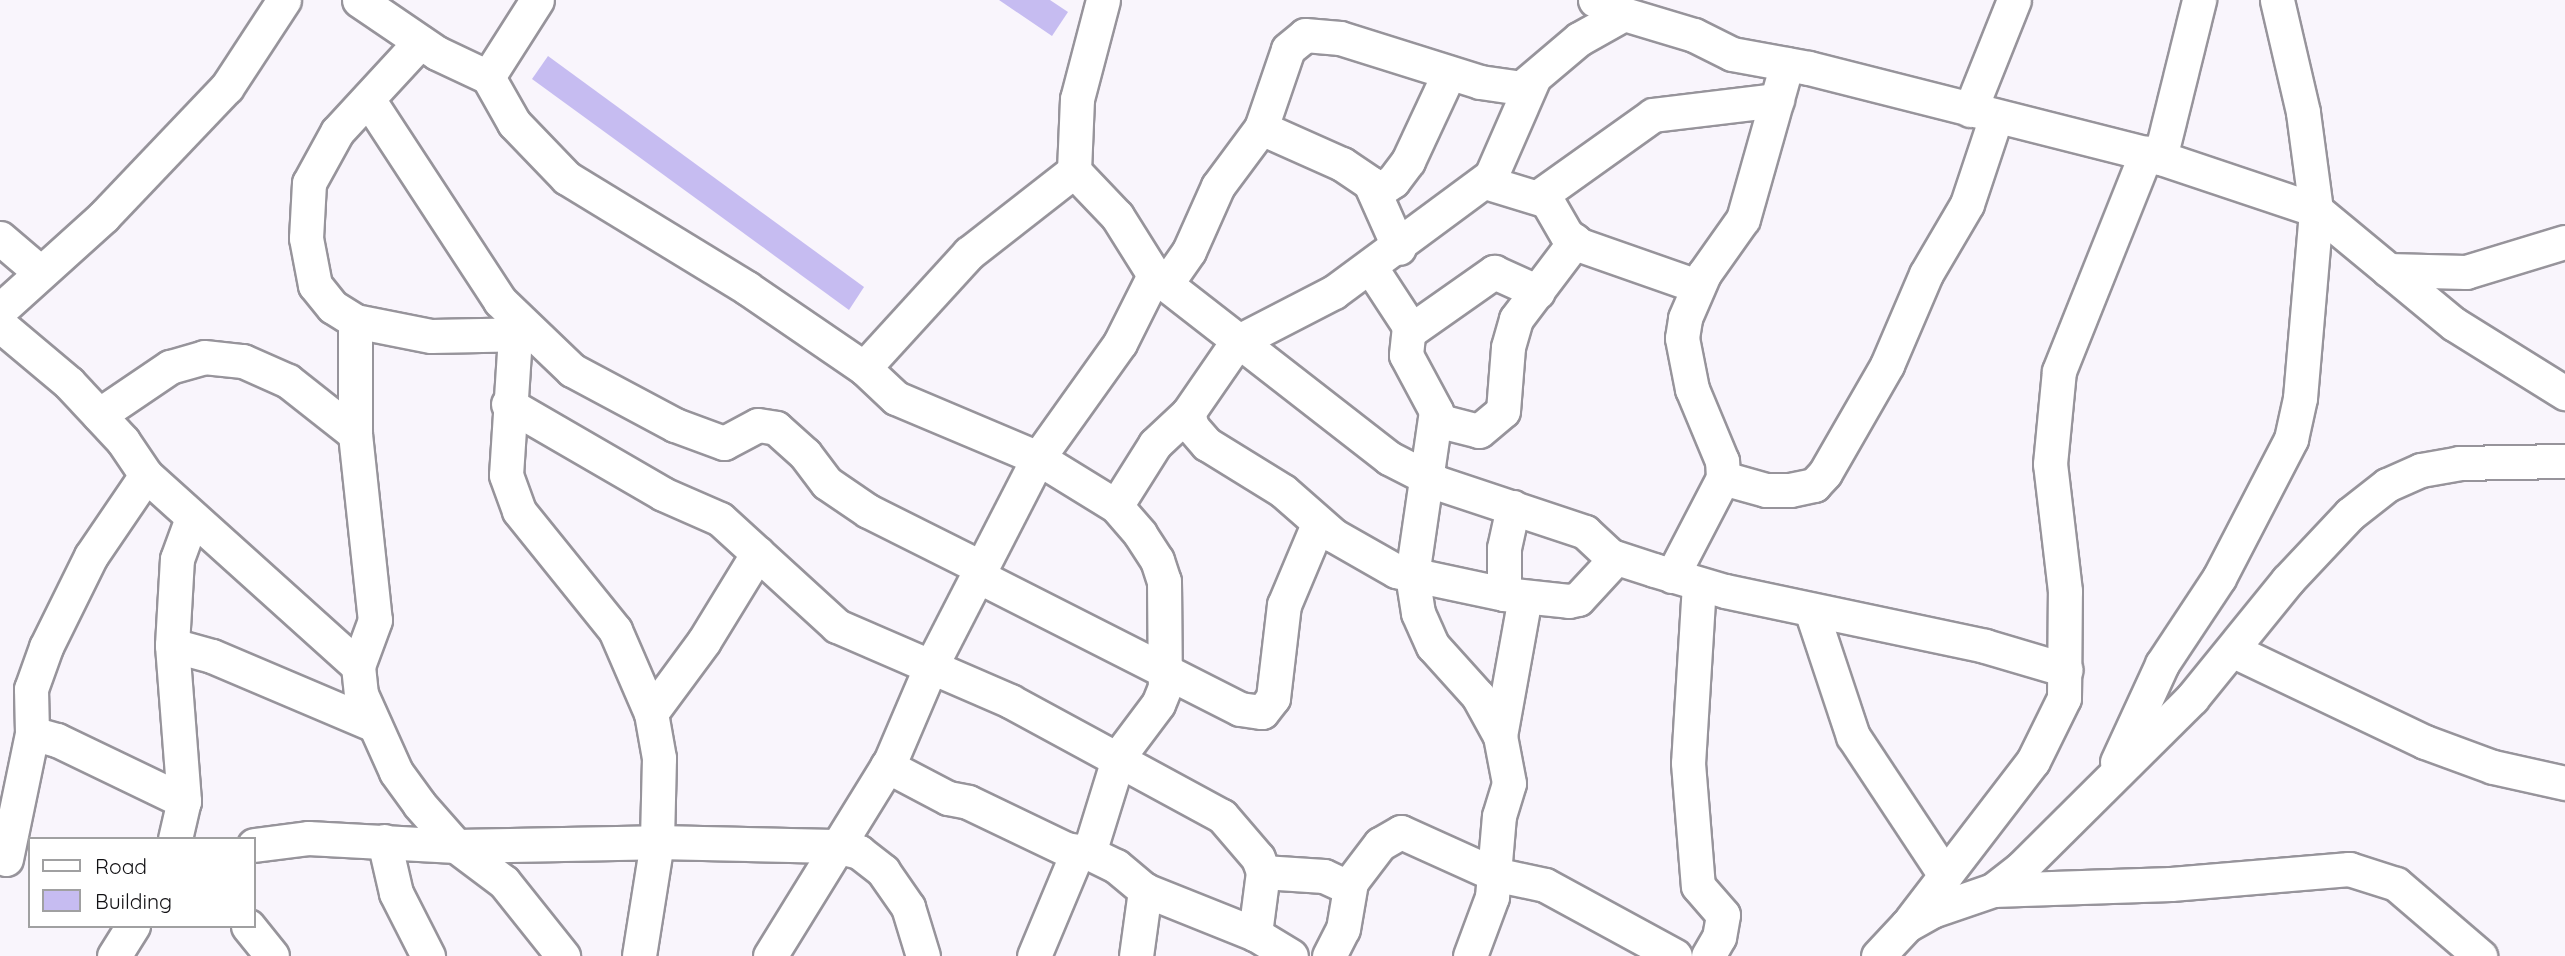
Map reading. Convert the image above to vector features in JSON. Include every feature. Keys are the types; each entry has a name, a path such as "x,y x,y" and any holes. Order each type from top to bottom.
{"street":[{"path":"0,310 104,216 227,87 284,0"},
{"path":"359,0 419,42 488,77 514,124 567,178 747,288 864,368 896,398 1038,458 1116,506 1157,560 1164,581 1165,668 1158,704 1119,756 1084,852 1034,956"},
{"path":"488,77 537,0"},
{"path":"1103,0 1077,99 1074,171 1117,216 1160,280 1389,457 1429,477 1585,532 1616,558 1685,580 1811,610 1985,646 2066,670"},
{"path":"1595,0 1624,14 1694,35 1732,54 1787,64 2153,155 2316,210 2473,337 2565,393"},
{"path":"1723,478 1766,490 1790,490 1814,485 1842,450 1887,365 1926,274 1967,204 1983,113 2014,0"},
{"path":"1878,956 1907,925 2033,761 2064,698 2065,591 2050,464 2059,371 2153,155 2199,0"},
{"path":"2107,783 2162,664 2219,578 2291,439 2300,398 2316,210 2303,112 2277,0"},
{"path":"770,956 834,846 887,766 930,668 1038,458 1120,343 1160,280 1189,251 1218,186 1261,128 1288,49 1305,35 1340,38 1509,89 1532,82 1580,39 1624,14"},
{"path":"419,42 337,132 309,183 306,239 315,285 333,307 355,321 431,336 524,335"},
{"path":"1708,956 1719,937 1723,915 1698,886 1688,763 1685,580 1723,478 1718,451 1699,414 1682,338 1697,286 1743,219 1787,64"},
{"path":"1375,193 1393,181 1408,161 1449,73"},
{"path":"1116,506 1154,444 1188,413 1237,342 1371,268 1485,182 1500,160 1532,82"},
{"path":"368,99 524,335 572,370 675,425 724,443 758,425 776,428 798,447 827,483 868,511 1240,709 1262,712 1273,698 1284,605 1318,524"},
{"path":"1538,197 1653,115 1777,100"},
{"path":"1261,128 1342,164 1370,183 1399,248"},
{"path":"864,368 969,253 1074,171"},
{"path":"1485,182 1547,201 1574,241 1697,286"},
{"path":"0,237 40,272"},
{"path":"1436,419 1479,431 1503,411 1512,331 1574,241"},
{"path":"2388,270 2466,272 2565,242"},
{"path":"1371,268 1410,331 1406,355 1432,401 1436,419 1412,575 1418,613 1433,646 1478,696 1500,736"},
{"path":"1410,331 1494,272 1538,292"},
{"path":"355,321 355,435 375,620 358,666 372,724 396,772 456,846 504,882 563,956"},
{"path":"0,326 69,383 99,415 146,475 358,666"},
{"path":"524,335 508,404 506,475 519,511 615,630 651,713 659,758 657,842 639,956"},
{"path":"99,415 170,367 204,357 243,361 288,381 355,435"},
{"path":"508,404 663,494 720,519 837,626 1010,701 1119,756 1222,816 1258,858 1263,872 1255,934"},
{"path":"1188,413 1192,427 1207,444 1283,491 1318,524 1373,559 1412,575 1514,596 1578,599 1616,558"},
{"path":"1993,890 2107,783 2192,698 2341,524 2387,485 2420,470 2459,463 2565,461"},
{"path":"12,859 32,733 31,689 46,647 91,556 146,475"},
{"path":"1470,956 1487,917 1499,816 1508,783 1500,736 1514,596 1504,548 1513,507"},
{"path":"176,837 184,801 172,645 177,559 192,518"},
{"path":"651,713 704,641 758,553"},
{"path":"1811,610 1853,736 1945,875"},
{"path":"172,645 212,656 372,724"},
{"path":"2232,650 2425,742 2493,766 2565,783"},
{"path":"32,733 57,740 184,801"},
{"path":"887,766 948,798 968,802 1116,866 1145,890 1255,934 1291,956"},
{"path":"1329,956 1343,929 1351,882 1380,844 1401,832 1494,874 1545,884 1675,956"},
{"path":"256,845 308,838 456,846 657,842 834,846 859,852 883,871 908,907 923,956"},
{"path":"383,841 396,893 428,956"},
{"path":"1907,925 1932,911 1993,890 2171,884 2349,869 2396,884 2480,956"},
{"path":"1263,872 1324,876 1343,885 1351,882"},
{"path":"1136,956 1145,890"},
{"path":"114,956 132,928"},
{"path":"236,956 246,928"},
{"path":"249,928 272,956"}],"building":[{"path":"999,0 1050,0 1068,12 1052,36"},
{"path":"548,56 864,287 849,310 532,79"}]}
